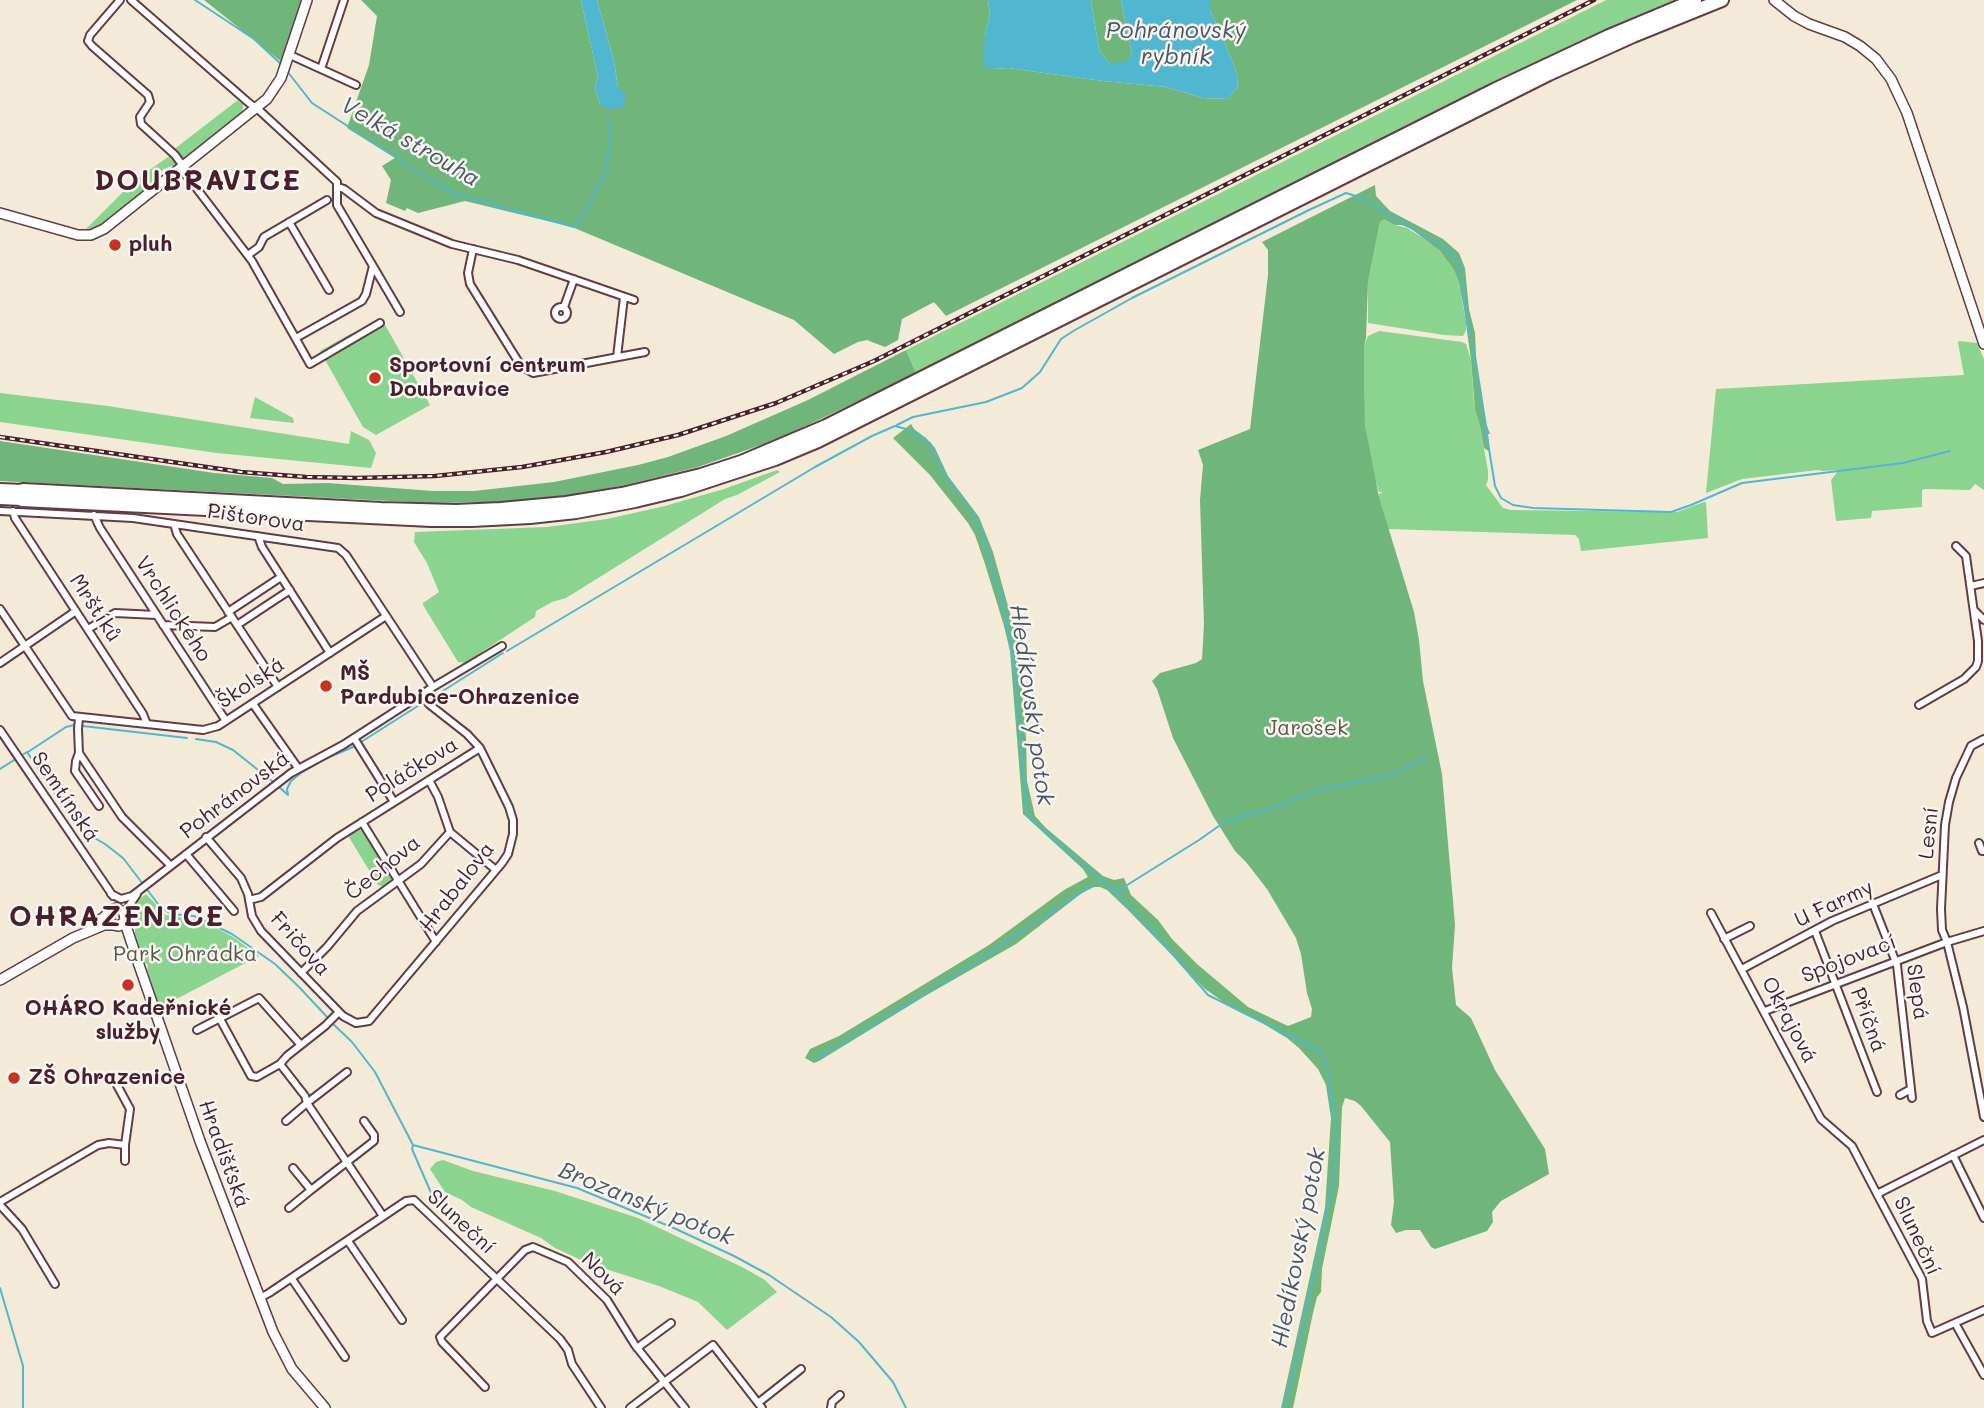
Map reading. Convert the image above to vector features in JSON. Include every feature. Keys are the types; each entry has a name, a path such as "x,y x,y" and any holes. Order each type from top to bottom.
{"highway":[{"path":"22,495 456,511 566,503 645,489 701,475 741,462 827,426 1494,90 1609,36 1695,0"},
{"path":"22,495 430,520 472,520 576,512 681,490 775,459 818,441 1549,74 1722,0"}],"main road":[{"path":"0,489 22,495"},
{"path":"0,499 22,495"}],"street":[{"path":"120,0 89,35 88,41 147,94 150,102 140,117 142,124 175,155 248,255 310,364 380,323"},
{"path":"131,0 332,176 338,187 335,201 400,312"},
{"path":"0,213 78,235 91,235 104,229 257,109 272,93 290,55 307,0"},
{"path":"321,69 344,0"},
{"path":"1774,0 1794,16 1860,46 1876,59 1891,79 1907,113 1984,344"},
{"path":"290,55 356,85"},
{"path":"338,187 376,213 452,244 518,260 634,300"},
{"path":"248,255 259,247 264,237 327,200"},
{"path":"289,222 329,290"},
{"path":"473,249 468,273 470,284 521,366 533,373 645,352"},
{"path":"296,338 364,299 373,266"},
{"path":"564,307 573,279"},
{"path":"617,357 624,297"},
{"name":"Pištorova","path":"0,511 94,515 334,547 342,551 433,687"},
{"name":"Mrštíků","path":"13,511 143,714 146,724"},
{"name":"Vrchlického","path":"94,515 226,721"},
{"path":"174,524 177,534 278,687"},
{"path":"258,536 262,547 330,653"},
{"path":"1919,705 1956,684 1976,667 1978,662 1981,640 1966,556 1956,546"},
{"path":"163,625 215,627 281,577"},
{"path":"1971,586 1984,583"},
{"path":"237,625 290,590"},
{"path":"0,609 24,647"},
{"path":"0,663 76,611"},
{"path":"1975,611 1984,620"},
{"path":"88,629 115,613 156,615"},
{"name":"Školská","path":"24,647 67,712 78,723 146,724 206,730 215,728 253,704 386,616"},
{"name":"Pohránovská","path":"114,910 298,768 354,738 502,646"},
{"name":"Hrabalova","path":"362,1023 371,1019 505,859 513,834 513,820 505,797 480,748 467,733 430,705 421,694"},
{"path":"253,704 298,768"},
{"path":"78,723 79,753 75,771 99,806"},
{"name":"Semtínská","path":"0,730 111,894 114,910"},
{"path":"354,738 394,802"},
{"name":"Lesní","path":"1984,739 1971,746 1956,778 1949,802 1945,825 1941,909 1942,930 1963,1007 1984,1117"},
{"name":"Poláčkova","path":"249,900 265,894 331,842 480,748"},
{"name":"Pohránovská","path":"79,753 122,817 171,866"},
{"name":"Čechova","path":"301,973 357,911 421,864 450,832 429,780"},
{"name":"Poláčkova","path":"362,822 436,942"},
{"path":"450,832 496,870"},
{"name":"Fričova","path":"206,837 235,870 245,888 252,916 261,931 336,1014 362,1023"},
{"path":"1979,843 1984,851"},
{"path":"186,854 234,911"},
{"name":"U Farmy","path":"1742,970 1815,931 1942,875"},
{"name":"Semtínská","path":"103,883 114,910"},
{"path":"111,894 124,899 142,888"},
{"name":"Pohránovská","path":"126,918 130,905 142,888"},
{"name":"Slepá","path":"1873,904 1895,961 1912,1098"},
{"path":"114,910 108,919 114,925"},
{"path":"0,980 60,945 104,925 121,925 126,918 124,912 114,910 60,945"},
{"name":"Okrajová","path":"1711,913 1821,1119 1852,1146 1877,1194"},
{"name":"Hradišťská","path":"126,918 127,929 200,1141 273,1332 285,1359 297,1377 325,1408"},
{"name":"Hradišťská","path":"114,925 128,941 139,965"},
{"path":"1724,939 1750,926"},
{"name":"Příčná","path":"1815,931 1877,1093"},
{"path":"1947,943 1984,931"},
{"name":"Spojovací","path":"1765,1011 1947,943"},
{"path":"197,1030 258,998 300,1044"},
{"path":"220,1019 251,1076 257,1077 280,1064 336,1014"},
{"path":"280,1064 305,1096 307,1103 383,1216"},
{"path":"286,1121 347,1072"},
{"name":"Příčná","path":"1865,1087 1873,1083"},
{"path":"117,1085 130,1109 125,1161"},
{"path":"1900,1095 1911,1089"},
{"path":"289,1208 374,1140 375,1137 364,1121"},
{"path":"1877,1194 1984,1140"},
{"path":"55,1284 22,1228 0,1203 89,1149 109,1143 125,1145"},
{"path":"1953,1155 1984,1218"},
{"path":"293,1168 311,1190"},
{"name":"Sluneční","path":"1877,1194 1922,1279 1927,1321 1932,1333 1955,1323"},
{"name":"Sluneční","path":"260,1298 406,1201 414,1200 562,1341 572,1364 601,1408"},
{"path":"348,1241 402,1320"},
{"name":"Nová","path":"496,1278 530,1247 537,1247 564,1260 610,1303 637,1348 685,1408"},
{"path":"485,1387 440,1337 496,1278"},
{"path":"292,1279 345,1357"},
{"path":"1984,1310 1955,1323 1984,1375"},
{"path":"637,1348 671,1323"},
{"path":"630,1408 713,1345 760,1405 801,1369"},
{"path":"831,1408 832,1402 840,1395"}],"green space":[{"path":"204,0 304,0 283,63"},
{"path":"361,0 581,0 598,77 595,88 600,105 618,88 614,61 597,0 988,0 990,14 985,35 993,69 1008,68 1166,87 1203,98 1228,99 1237,88 1238,78 1210,10 1210,0 1577,0 946,316 934,302 902,319 898,340 885,347 867,340 834,354 794,320 572,227 465,201 418,213 386,203 391,180 382,166 395,158 347,128 369,65 377,16"},
{"path":"1091,0 1121,0 1132,54 1125,63 1109,63 1099,50"},
{"path":"1606,0 1677,0 1606,29 1491,83 916,373 906,350"},
{"path":"238,100 243,104 242,116 186,160 182,160 173,150"},
{"path":"171,155 177,163 176,167 164,169 143,194 104,224 89,231 86,229 135,180"},
{"name":"Jarošek","path":"1375,185 1376,196 1390,211 1443,239 1459,253 1465,268 1476,356 1490,434 1490,452 1484,448 1475,409 1464,309 1454,270 1440,251 1413,230 1384,219 1380,222 1368,282 1364,346 1365,425 1379,497 1414,612 1423,681 1442,774 1455,925 1452,968 1456,1005 1471,1018 1495,1070 1545,1149 1549,1174 1501,1201 1492,1212 1493,1222 1487,1231 1435,1249 1420,1230 1396,1233 1391,1225 1394,1202 1390,1142 1361,1106 1345,1098 1342,1107 1339,1186 1322,1269 1321,1292 1313,1313 1293,1408 1281,1408 1325,1208 1331,1118 1326,1085 1318,1069 1299,1048 1204,988 1107,890 1094,887 1082,893 1016,944 819,1061 814,1063 805,1058 810,1049 839,1036 989,945 1064,890 1088,877 1083,869 1023,814 1010,651 1004,626 975,535 968,523 930,475 893,438 911,424 935,448 948,476 979,517 993,552 1018,642 1027,781 1035,816 1103,876 1114,880 1124,878 1131,895 1158,920 1172,939 1248,1007 1288,1026 1311,1017 1312,1009 1296,938 1267,889 1235,851 1213,816 1173,738 1152,681 1160,673 1202,659 1204,624 1200,500 1203,465 1198,450 1250,429 1268,275 1268,250 1262,242"},
{"path":"1384,218 1423,238 1440,251 1454,270 1466,322 1463,336 1368,323 1368,282 1380,222"},
{"name":"Sportovní centrum Doubravice","path":"384,323 430,405 376,435 363,427 320,351 350,334"},
{"path":"1379,331 1466,344 1471,360 1474,403 1488,471 1486,485 1503,508 1677,512 1706,502 1708,538 1581,551 1579,539 1575,535 1388,529 1379,497 1383,492 1379,492 1373,471 1365,425 1364,346 1368,336"},
{"path":"1959,341 1977,343 1984,359 1984,490 1975,484 1970,490 1925,489 1922,490 1922,507 1872,511 1871,518 1836,521 1831,480 1839,470 1742,479 1706,493 1716,389 1964,375"},
{"path":"906,350 916,373 781,438 698,467 621,486 565,496 501,502 429,503 0,481 0,441 214,473 272,478 283,484 328,483 433,491 474,491 554,482 668,457 726,436 808,400"},
{"path":"0,393 108,406 349,444 351,431 369,440 376,453 371,468 217,453 0,422"},
{"path":"255,397 293,418 294,423 250,418"},
{"path":"777,470 780,472 725,499 566,598 536,611 535,617 465,663 458,662 423,605 439,592 427,563 414,542 415,532 547,527 607,519 724,489"},
{"path":"357,829 364,831 391,874 391,882 384,887 378,885 347,834"},
{"name":"Park Ohrádka","path":"146,894 166,915 203,921 233,937 259,956 159,1008 147,971 148,965 143,961 135,935 136,905"},
{"path":"443,1160 473,1171 555,1191 638,1218 742,1267 765,1280 777,1292 727,1330 698,1302 659,1286 590,1264 445,1192 430,1169 436,1162"}],"water":[{"path":"581,0 597,0 614,61 618,88 626,94 623,108 612,110 600,105 595,88 598,77"},
{"name":"Pohránovský rybník","path":"988,0 1091,0 1099,50 1109,63 1124,63 1132,54 1121,0 1210,0 1210,10 1238,78 1237,88 1228,99 1203,98 1166,87 983,66 985,35 990,14"}],"waterway":[{"name":"Velká strouha","path":"195,0 254,39 281,64"},
{"name":"Velká strouha","path":"287,71 312,103 445,189 574,227 603,176 610,138 608,119"},
{"path":"897,425 913,417 986,402 1022,388 1040,372 1061,339 1075,330 1132,298 1346,193 1359,197 1454,256 1459,267 1470,337"},
{"path":"1472,344 1495,486 1501,498 1513,505 1533,508 1671,512 1742,483 1903,463 1950,451"},
{"name":"Hledíkovský potok","path":"507,651 815,467 872,436 895,426 906,429 930,443 947,479 968,506 981,530 1003,606 1012,650 1029,818 1102,880 1143,920 1208,995 1319,1050 1328,1070 1336,1131 1334,1177 1284,1408"},
{"name":"Hledíkovský potok","path":"430,699 503,653"},
{"name":"Hledíkovský potok","path":"361,742 421,704"},
{"name":"Hledíkovský potok","path":"28,752 66,727 74,725 187,738"},
{"name":"Hledíkovský potok","path":"196,739 216,742 233,750 272,781"},
{"name":"Hledíkovský potok","path":"279,787 288,795 287,789 291,781 301,773 353,747"},
{"name":"Brozanský potok","path":"0,769 27,752 79,829 123,858 143,884"},
{"path":"1116,892 1226,821 1276,807 1320,789 1396,773 1426,758"},
{"path":"815,1060 978,961 1102,880"},
{"name":"Brozanský potok","path":"146,888 161,908 172,914 194,916 232,934 275,964 328,1018"},
{"name":"Brozanský potok","path":"331,1022 352,1042 375,1072 413,1145 577,1188 734,1256 769,1275 831,1317 859,1342 893,1382 906,1408"},
{"path":"413,1145 412,1149 432,1195"},
{"path":"0,1288 23,1366 23,1408"}],"railway":[{"path":"0,437 241,472 357,478 435,476 522,467 606,452 678,435 776,403 874,361 1594,0"}],"place":[{"name":"pluh","path":"115,245"},
{"name":"Sportovní centrum Doubravice","path":"375,378"},
{"name":"MŠ Pardubice-Ohrazenice","path":"326,686"},
{"name":"OHÁRO Kadeřnické služby","path":"128,985"},
{"name":"ZŠ Ohrazenice","path":"14,1078"}],"district":[{"name":"DOUBRAVICE","path":"198,181"},
{"name":"OHRAZENICE","path":"117,917"}]}
